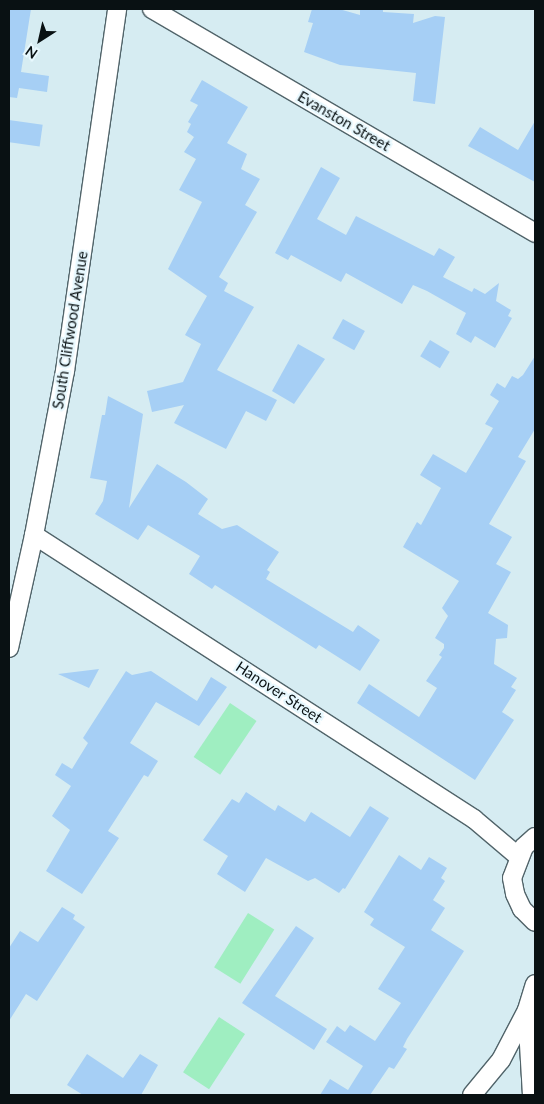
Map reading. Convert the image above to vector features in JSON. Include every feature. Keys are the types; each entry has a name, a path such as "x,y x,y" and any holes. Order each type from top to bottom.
{"street":[{"name":"South Cliffwood Avenue","path":"9,648 34,535 65,371 117,9"},
{"name":"Evanston Street","path":"152,9 535,233"},
{"name":"Hanover Street","path":"34,535 474,819 519,856"},
{"path":"535,837 519,856 512,878 515,894 522,909 535,922"},
{"path":"472,1095 501,1060 527,1010 535,984"},
{"path":"527,1010 532,1095"}],"green space":[{"path":"230,703 257,721 220,775 194,757"},
{"path":"248,913 274,929 240,984 214,967"},
{"path":"219,1017 245,1034 209,1089 183,1072"}],"building":[{"path":"9,9 31,9 21,72 49,76 47,92 19,88 17,98 9,97"},
{"path":"312,9 339,9 360,15 360,9 383,9 383,12 414,14 413,23 435,16 445,17 435,104 413,101 416,73 340,65 304,52 313,23 308,22"},
{"path":"202,80 248,107 227,143 247,154 241,169 260,179 245,205 257,212 219,277 228,283 224,291 254,307 217,370 277,400 266,421 246,411 226,449 174,423 184,405 152,412 147,391 183,382 201,344 185,335 207,296 168,269 202,202 179,190 196,159 184,152 194,137 187,132 191,124 188,122 198,105 190,101"},
{"path":"9,120 43,125 40,147 9,142"},
{"path":"535,121 535,182 468,146 480,127 518,150"},
{"path":"321,167 340,178 317,219 346,235 356,216 434,256 439,248 455,257 443,277 472,292 474,288 485,294 499,283 496,301 511,310 508,316 512,318 495,348 475,336 471,343 456,334 466,313 427,291 413,285 402,304 346,273 341,282 291,255 288,260 275,253"},
{"path":"343,319 365,331 354,350 332,338"},
{"path":"430,340 450,352 440,368 420,356"},
{"path":"298,344 325,359 294,404 272,391"},
{"path":"535,356 535,429 518,457 526,461 489,524 512,537 496,564 511,572 488,613 508,625 507,638 496,639 494,664 517,678 511,687 516,690 502,712 514,720 475,780 357,703 369,684 419,717 437,688 426,681 442,657 439,655 444,648 444,644 435,638 448,616 442,608 459,581 403,547 417,522 421,525 441,488 420,475 433,454 466,473 493,428 485,424 499,401 490,395 497,383 505,388 512,376 518,379 523,375"},
{"path":"108,396 143,414 129,508 157,464 186,482 208,499 198,514 222,529 237,525 279,552 267,570 270,572 266,579 353,632 358,625 380,640 360,671 319,645 316,649 215,585 212,589 189,574 200,556 148,525 138,540 95,514 103,501 107,481 90,478 102,415 105,415"},
{"path":"99,669 89,688 58,674"},
{"path":"126,671 132,675 151,671 197,701 211,677 227,687 199,726 156,702 130,743 158,761 148,777 144,775 108,831 119,838 82,894 46,871 70,830 52,816 71,786 55,775 62,763 72,769 88,743 83,738"},
{"path":"246,792 275,811 278,805 305,822 311,812 350,837 370,806 389,818 345,889 343,888 339,893 315,878 308,881 266,858 245,892 217,874 228,856 203,840 232,799 239,803"},
{"path":"399,855 421,870 429,857 447,868 441,878 445,881 433,900 445,908 431,930 464,951 407,1039 403,1047 407,1049 394,1069 389,1067 370,1095 320,1095 330,1079 348,1090 363,1066 326,1042 337,1026 345,1032 350,1025 375,1041 401,1003 378,989 405,947 370,925 374,919 364,912"},
{"path":"62,907 75,915 73,919 85,927 37,1001 26,994 9,1021 9,948 20,931 38,942"},
{"path":"296,926 314,938 275,996 327,1029 314,1050 242,1003"},
{"path":"87,1054 123,1078 140,1054 158,1065 141,1095 83,1095 67,1085"}]}
